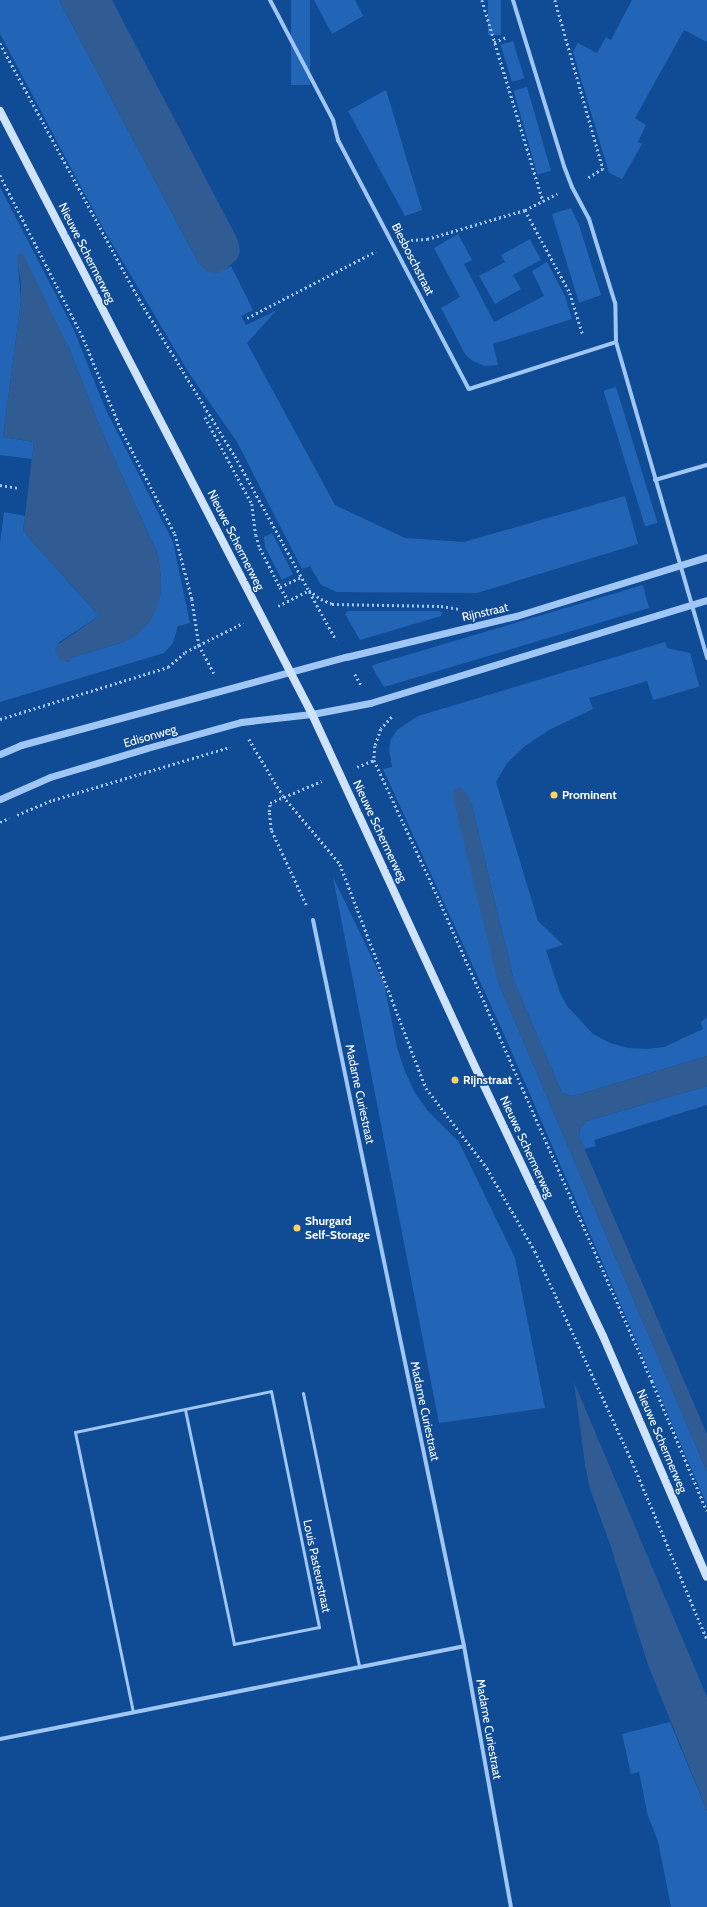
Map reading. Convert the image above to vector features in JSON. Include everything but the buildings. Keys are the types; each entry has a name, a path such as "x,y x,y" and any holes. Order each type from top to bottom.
{"main road":[{"name":"Nieuwe Schermerweg","path":"0,111 312,714 479,1075 603,1336 707,1577"}],"street":[{"name":"Biesboschstraat","path":"270,0 333,120 338,140 469,389 616,342"},
{"path":"513,0 564,166 572,187 588,219 615,303 616,342 707,658"},
{"path":"655,480 707,465"},
{"name":"Rijnstraat","path":"291,671 346,656 516,616 707,557"},
{"path":"312,714 370,703 707,600"},
{"name":"Edisonweg","path":"0,754 21,745 291,671"},
{"name":"Edisonweg","path":"0,799 50,777 241,722 312,714"},
{"name":"Madame Curiestraat","path":"313,920 464,1646 511,1907"},
{"path":"0,1739 464,1646"}],"lane":[{"name":"Louis Pasteurstraat","path":"133,1712 74,1432 270,1391 319,1627 234,1644 186,1409"},
{"name":"Louis Pasteurstraat","path":"303,1393 359,1667"}],"path":[{"path":"482,0 543,201"},
{"path":"247,318 393,242 427,239 525,210 572,187 603,169 555,0"},
{"path":"0,43 139,299 235,456 346,656 370,703 380,729 375,746 374,760 441,904 614,1294 707,1511"},
{"path":"0,175 82,335 121,429 175,534 192,599 199,645 223,690"},
{"path":"525,210 570,293 588,351"},
{"path":"205,418 252,504 256,535 260,548 288,600"},
{"path":"0,485 20,488"},
{"path":"280,587 301,577"},
{"path":"309,590 321,599 332,604 441,606 464,609"},
{"path":"0,719 168,667 185,652 199,645"},
{"path":"241,722 250,741 283,796 340,864 426,1088 487,1168 536,1251 626,1448 707,1639"},
{"path":"243,743 250,741"},
{"path":"0,822 53,800 235,746"},
{"path":"283,796 270,803 269,812 271,830 313,920"}],"shaded area":[{"path":"0,0 59,0 199,264 225,270 231,266 253,310 241,316 246,325 275,311 247,343 335,505 405,538 464,542 625,496 638,544 477,593 337,592 321,585 310,566 302,569 237,442 189,373 104,230 0,34"},
{"path":"59,0 112,0 238,240 240,252 237,259 225,270 217,273 208,272 199,264"},
{"path":"291,0 310,0 310,85 291,85"},
{"path":"314,0 355,0 363,16 332,34"},
{"path":"488,0 501,0 501,35 488,35"},
{"path":"632,0 707,0 707,42 684,30 635,118 646,125 638,142 642,144 622,179 609,173 573,52 578,43 597,53 606,37 611,40"},
{"path":"513,41 524,78 512,82 501,45"},
{"path":"527,87 551,171 538,174 514,91"},
{"path":"386,90 422,210 405,216 348,111"},
{"path":"0,187 73,328 105,408 173,542 190,623 178,626 173,643 164,653 0,702 0,544 4,512 25,516 23,531 99,616 58,643 67,662 70,661 70,658 124,642 160,598 161,578 158,555 100,427 69,348 17,255 21,301 3,437 34,442 32,459 0,455"},
{"path":"571,208 579,225 601,295 579,303 552,214"},
{"path":"458,234 472,260 464,264 494,322 544,296 532,271 547,262 565,296 572,319 493,344 498,365 484,366 471,360 465,354 441,308 460,297 434,248"},
{"path":"530,239 541,260 513,275 521,289 495,304 479,276 505,262 501,255"},
{"path":"21,253 23,254 69,348 100,427 158,555 161,577 160,598 157,609 148,624 138,634 124,642 70,658 71,661 66,662 66,660 62,661 58,658 55,650 56,646 99,616 23,531 34,442 3,437 21,301 21,284 17,255"},
{"path":"616,387 658,523 645,527 604,391"},
{"path":"272,533 293,574 282,580 265,547 264,537"},
{"path":"643,585 649,608 384,687 372,667 373,665"},
{"path":"348,611 440,611 442,613 441,616 360,640 345,614"},
{"path":"665,642 667,648 690,653 699,685 698,687 653,700 647,681 589,698 593,709 549,730 525,746 507,763 496,782 538,921 563,945 546,950 560,993 567,1006 593,1034 610,1043 628,1048 647,1049 664,1047 703,1029 701,1022 707,1017 707,1056 573,1096 562,1093 514,981 470,798 498,982 707,1472 707,1505 503,1032 383,769 392,767 389,749 391,739 397,730 418,716"},
{"path":"460,787 470,798 514,981 562,1093 573,1096 707,1056 707,1086 587,1121 580,1129 579,1136 707,1434 707,1472 498,982 453,798 454,790"},
{"path":"333,877 384,983 397,1047 404,1069 415,1093 428,1111 459,1142 515,1258 545,1408 439,1423"},
{"path":"707,1086 707,1105 594,1140 596,1146 584,1149 579,1136 580,1129 587,1121"},
{"path":"574,1382 707,1697 707,1811 648,1665 611,1547 590,1489 585,1465"},
{"path":"670,1722 707,1811 707,1907 671,1907 658,1841 648,1816 639,1772 631,1774 622,1734"}],"place":[{"name":"Prominent","path":"554,795"},
{"name":"Rijnstraat","path":"455,1080"},
{"name":"Shurgard Self-Storage","path":"297,1228"}]}
